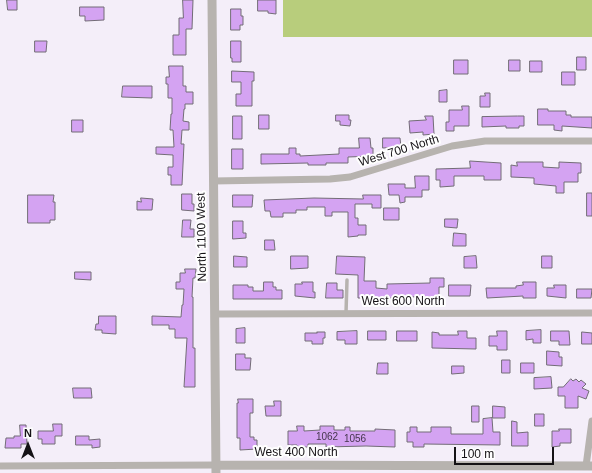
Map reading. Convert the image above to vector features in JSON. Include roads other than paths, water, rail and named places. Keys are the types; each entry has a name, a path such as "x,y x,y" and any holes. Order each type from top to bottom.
{"street":[{"name":"North 1100 West","path":"212,0 216,469"},
{"name":"West 700 North","path":"213,180 330,179 350,177 452,146 485,141 592,141"},
{"name":"West 600 North","path":"215,314 592,313"},
{"path":"589,466 592,421"},
{"name":"West 400 North","path":"0,466 216,469 589,466"}],"lane":[{"path":"346,314 347,280"}]}
